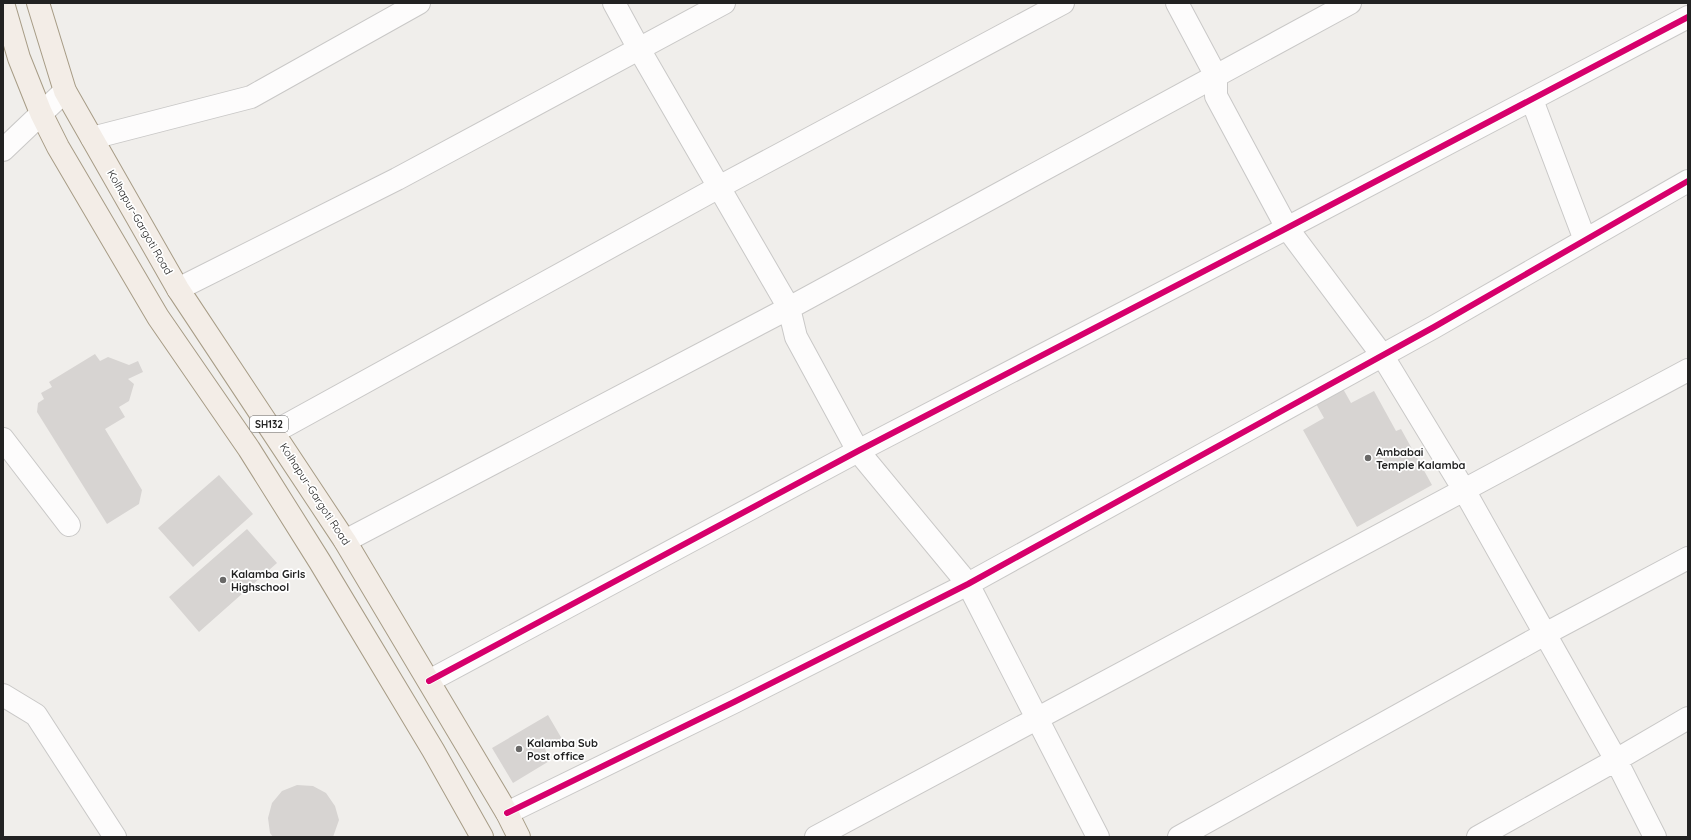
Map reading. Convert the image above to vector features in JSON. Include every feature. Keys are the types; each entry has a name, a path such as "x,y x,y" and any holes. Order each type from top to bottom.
{"main road":[{"path":"3,3 19,58 41,113 58,147 158,317 250,449 388,676 482,837"},
{"name":"Kolhapur-Gargoti Road","path":"38,3 65,91 178,289 345,541 507,813 519,837"}],"street":[{"path":"92,138 251,97 419,3"},
{"path":"614,3 639,49 789,308 796,337 858,451 968,584 1098,837"},
{"path":"178,289 397,179 724,3"},
{"path":"274,432 719,187 1063,3"},
{"path":"1177,3 1216,76 1216,96 1287,228 1382,355 1464,490 1616,760 1655,837"},
{"path":"345,541 789,308 1350,3"},
{"path":"429,681 858,451 1532,100 1688,17"},
{"path":"3,150 65,91"},
{"path":"1532,100 1585,240"},
{"path":"507,813 734,702 968,584 1382,355 1688,181"},
{"path":"816,837 1688,370"},
{"path":"3,439 69,525"},
{"path":"1179,837 1545,634 1688,558"},
{"path":"3,695 36,715 115,837"},
{"path":"1478,837 1688,718"}],"building":[{"path":"95,354 100,361 108,357 129,365 138,361 143,372 128,379 134,384 129,401 119,407 125,417 105,429 142,490 139,504 107,524 37,412 38,403 44,399 41,393 52,387 49,382"},
{"name":"Ambabai Temple Kalamba","path":"1342,387 1351,403 1374,391 1396,431 1401,429 1432,485 1357,527 1303,430 1324,418 1315,402"},
{"path":"219,475 253,514 193,567 158,528"},
{"name":"Kalamba Girls Highschool","path":"247,529 277,563 199,632 169,597"},
{"name":"Kalamba Sub Post office","path":"548,715 562,739 545,749 551,760 513,783 492,748"},
{"path":"297,785 313,786 326,793 335,806 339,820 333,837 273,837 270,833 268,818 272,803 282,791"}],"cycle path":[{"path":"429,681 858,451 1688,17"},
{"path":"507,813 734,702 968,584 1434,327 1688,181"}],"place":[{"name":"Ambabai Temple Kalamba","path":"1368,458"},
{"name":"Kalamba Girls Highschool","path":"223,580"},
{"name":"Kalamba Sub Post office","path":"519,749"}]}
